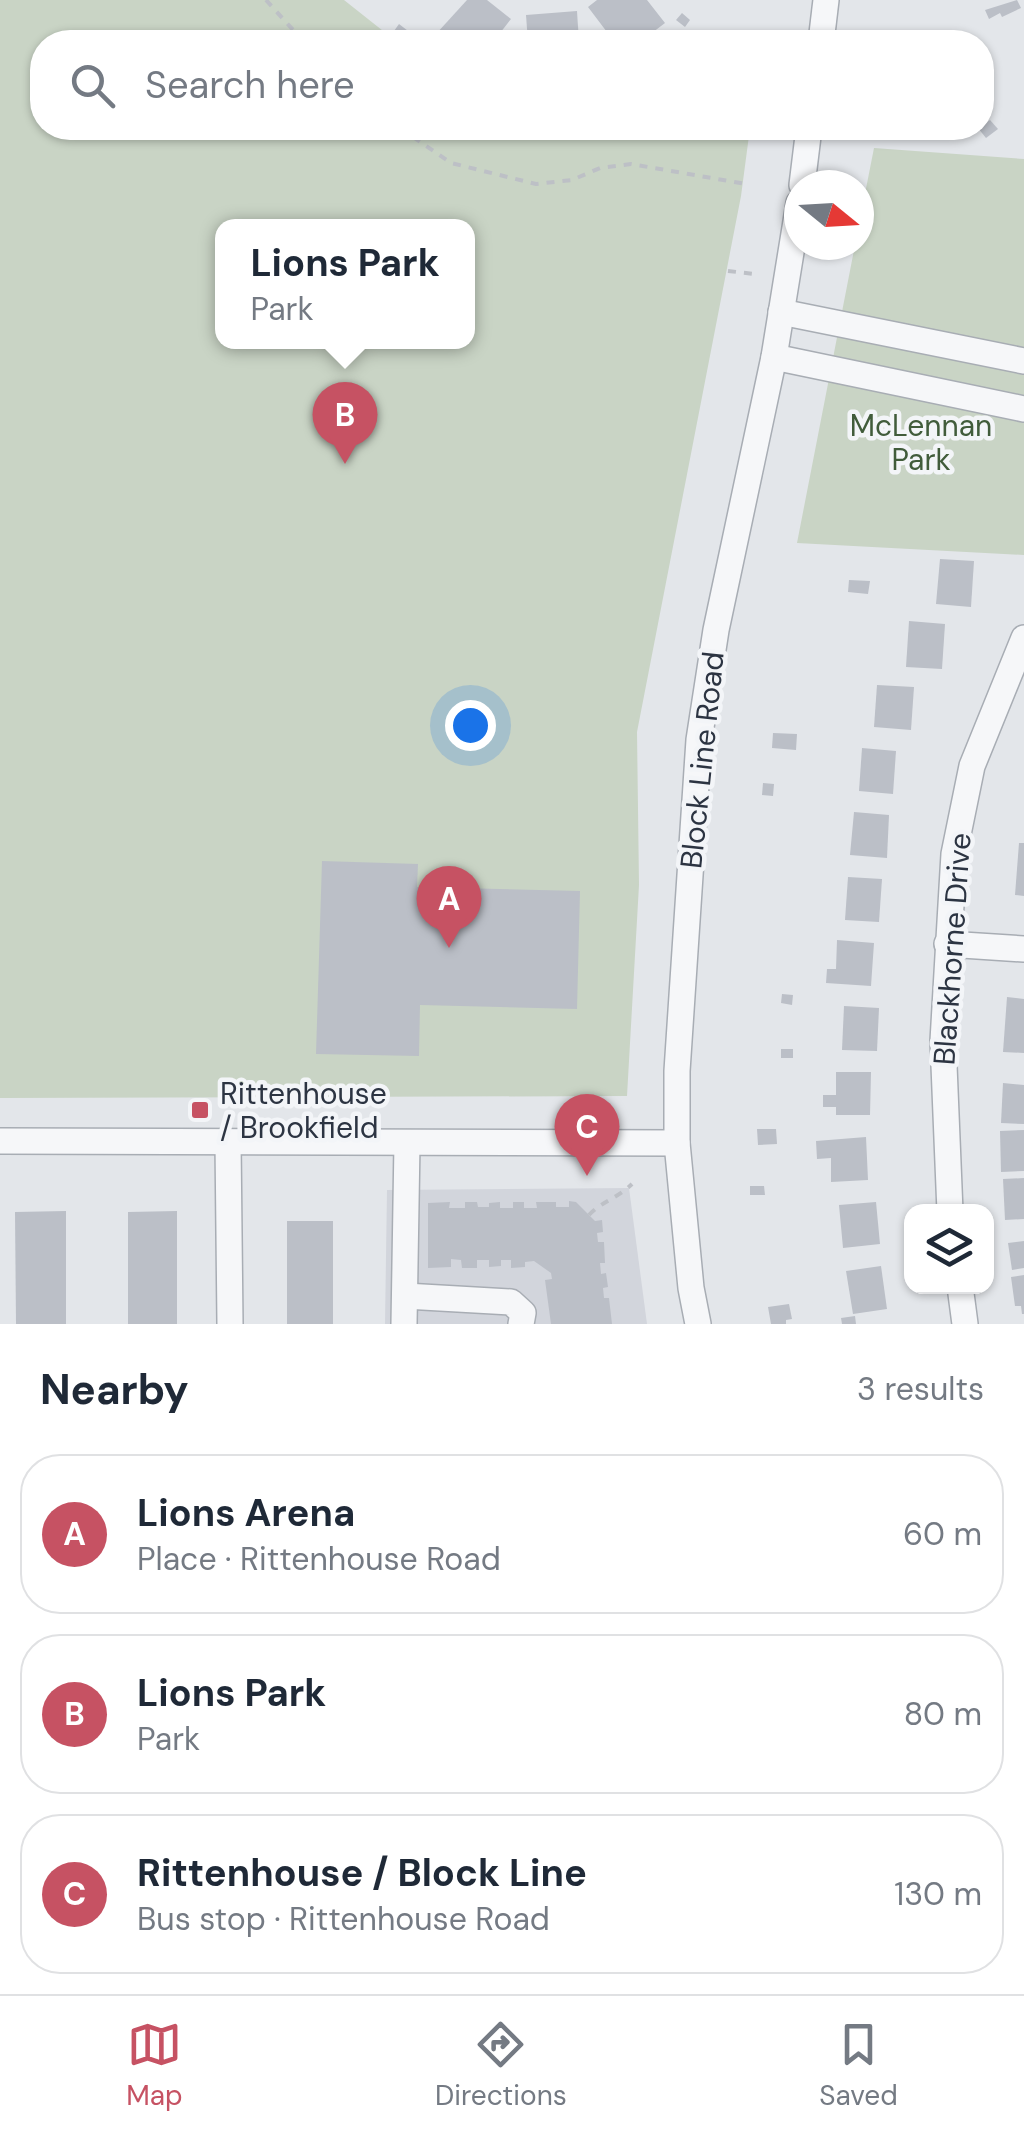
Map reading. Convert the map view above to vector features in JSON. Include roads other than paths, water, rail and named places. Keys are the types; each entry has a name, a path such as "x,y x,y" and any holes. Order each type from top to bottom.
{"street":[{"path":"822,30 826,0"},
{"path":"804,170 808,140"},
{"name":"Block Line Road","path":"698,1324 676,1143 699,740 716,630 774,356 790,260"},
{"path":"781,312 1024,361"},
{"path":"774,356 1024,408"},
{"name":"Blackhorne Drive","path":"950,1204 944,1111 947,944 954,854 972,766 1015,678 1024,638"},
{"path":"947,944 1024,949"},
{"path":"0,1141 676,1143"},
{"path":"228,1142 230,1324"},
{"path":"404,1324 408,1142"},
{"path":"961,1294 964,1324"},
{"path":"404,1296 511,1302 522,1313 521,1324"}],"place":[{"name":"Lions Park","path":"345,464"},
{"name":"Lions Arena","path":"449,948"},
{"name":"Rittenhouse / Brookfield","path":"200,1110"},
{"name":"Rittenhouse / Block Line","path":"587,1176"}],"park label":[{"name":"McLennan Park","path":"921,442"}]}
